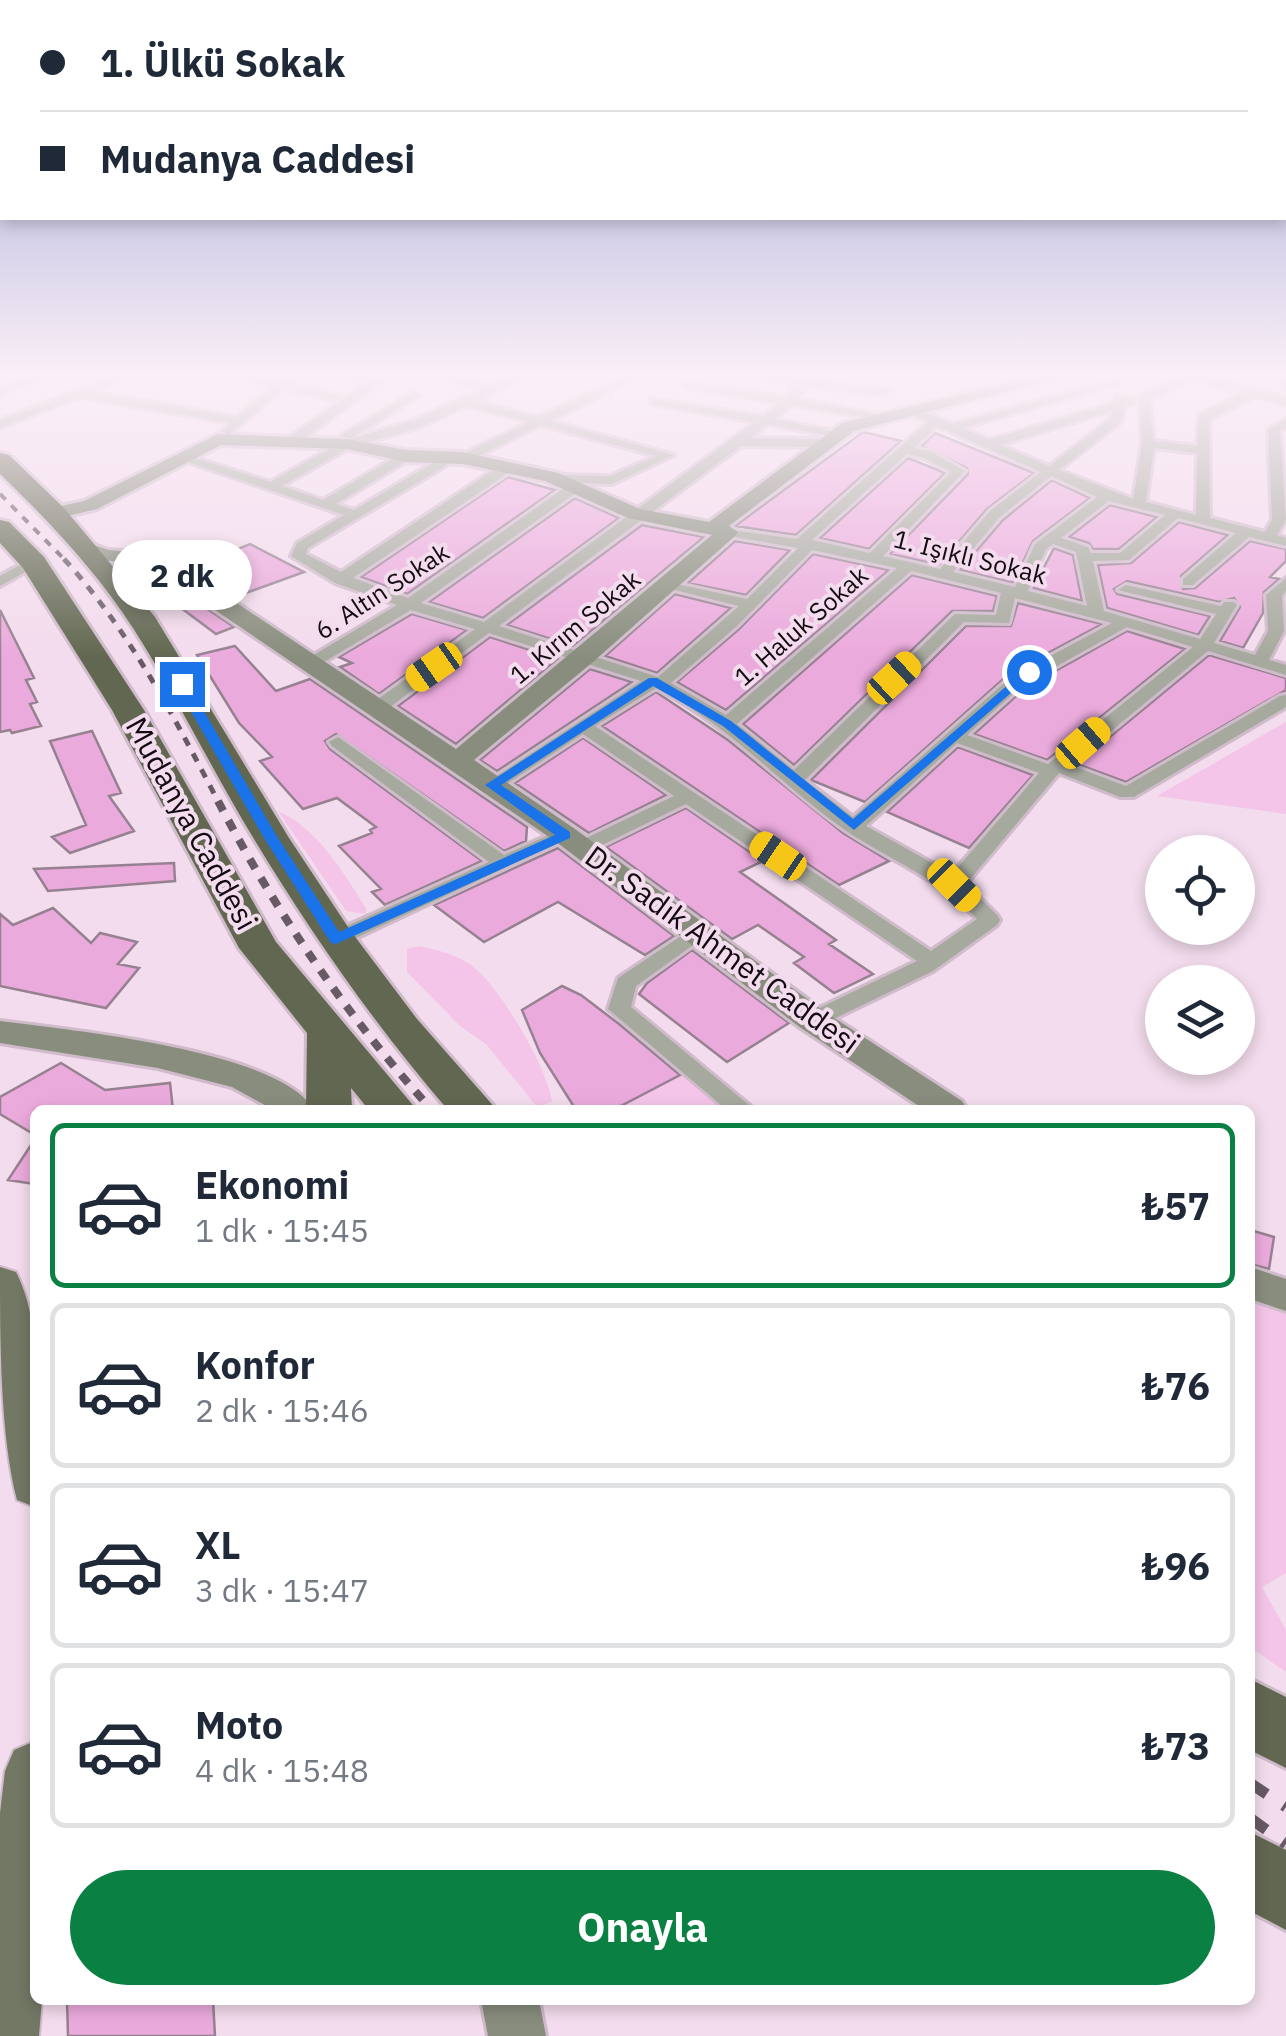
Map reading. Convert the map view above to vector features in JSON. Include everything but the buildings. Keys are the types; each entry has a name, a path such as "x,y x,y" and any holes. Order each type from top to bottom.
{"highway":[{"name":"Mudanya Caddesi","path":"9,468 56,512 145,623 271,838 336,939 402,1030 470,1105"},
{"name":"Mudanya Caddesi","path":"0,528 34,563 128,710 260,948 390,1105"},
{"path":"328,1029 329,1105"},
{"path":"1255,1715 1286,1735"},
{"path":"1255,1871 1286,1894"}],"main road":[{"path":"0,1284 30,1455"},
{"path":"5,2036 30,1815"}],"street":[{"path":"56,512 90,505 167,468"},
{"path":"213,468 357,514"},
{"path":"271,487 302,468"},
{"path":"324,504 385,468"},
{"path":"439,468 302,546 298,556 340,580 407,606 585,657 656,682 727,723 854,826 954,885 990,920 932,962 813,1020"},
{"path":"340,580 506,468"},
{"name":"1. Işıklı Sokak","path":"517,468 550,477 612,480 638,468"},
{"path":"380,706 701,468"},
{"name":"1. Kırım Sokak","path":"457,761 585,657 795,468"},
{"path":"492,785 656,682 750,604 886,468"},
{"path":"873,558 960,471 954,468"},
{"path":"1041,468 1106,496 1286,542"},
{"path":"943,576 995,514 1059,468"},
{"path":"1139,504 1144,468"},
{"path":"1203,468 1203,519"},
{"path":"1270,536 1283,517 1282,468"},
{"name":"1. Işıklı Sokak","path":"550,477 635,514 907,566 1098,615 1286,670"},
{"name":"6. Altın Sokak","path":"313,662 407,606 572,489"},
{"path":"794,780 960,617 1003,620 1040,547 1106,496"},
{"path":"1086,558 1124,557 1176,513"},
{"path":"1188,582 1248,530"},
{"path":"1049,538 1083,550 1098,615"},
{"name":"Dr. Sadık Ahmet Caddesi","path":"84,548 163,566 313,662 573,842 813,1020 942,1105"},
{"path":"0,582 34,563"},
{"path":"114,588 131,568 163,566"},
{"name":"1. Haluk Sokak","path":"727,723 907,566"},
{"path":"1260,662 1276,632 1274,596 1286,582"},
{"path":"668,584 750,604"},
{"path":"954,885 1054,768 1204,646 1226,608 1126,590"},
{"path":"854,826 1029,672 1123,623"},
{"path":"952,736 1128,793 1286,700"},
{"path":"582,726 932,962"},
{"path":"338,742 501,862"},
{"path":"336,939 501,862 573,842 688,796"},
{"path":"696,933 626,983 619,1009 737,1105"},
{"path":"0,1032 208,1068 255,1083 289,1105"},
{"path":"1255,1286 1286,1295"},
{"path":"511,2005 517,2036"}],"shaded area":[{"path":"1286,722 1286,814 1157,796"},
{"path":"278,811 317,840 348,880 366,914 346,911"},
{"path":"419,946 446,953 482,975 532,1048 552,1101 536,1105 486,1044 460,1026 407,972 407,949"},
{"path":"682,1074 723,1105 623,1105"},
{"path":"1255,1296 1286,1305 1286,1573 1262,1587 1286,1630 1286,1672 1255,1650"}],"railway":[{"path":"0,494 66,561"},
{"path":"64,559 130,645 219,803"},
{"path":"218,801 264,884 315,962 371,1038 428,1105"},
{"path":"1255,1786 1286,1807"},
{"path":"1255,1822 1286,1844"}],"route":[{"path":"182,684 271,838 336,939 565,835 492,785 653,680 727,723 854,826 1029,672"}]}
